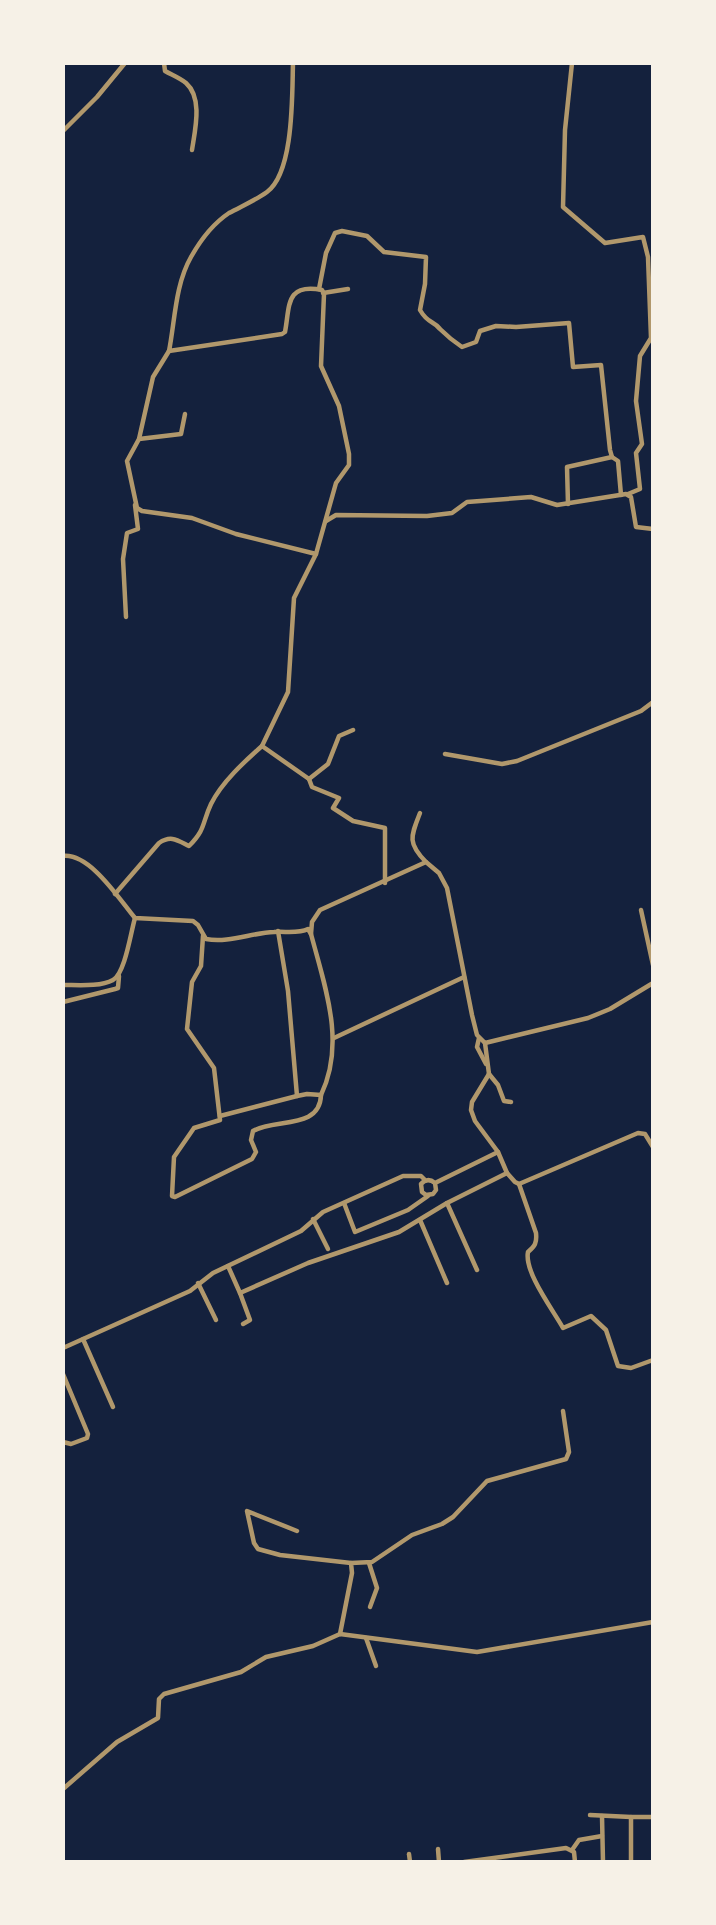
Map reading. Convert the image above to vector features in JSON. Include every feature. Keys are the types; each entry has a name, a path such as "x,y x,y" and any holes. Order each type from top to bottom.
{"street":[{"path":"63,131 90,105 125,63"},
{"path":"164,63 166,71 187,84 193,94 196,119 192,149"},
{"path":"126,617 123,559 127,533 138,529 126,463 139,439 153,377 169,351 181,285 191,256 217,222 266,193 277,179 285,157 291,122 293,63"},
{"path":"326,521 336,515 426,516 452,513 465,502 485,500 531,497 555,505 628,494 640,489 636,453 642,444 636,401 640,356 651,338 648,257 643,237 605,243 563,207 565,130 572,63"},
{"path":"115,894 159,843 167,838 175,838 189,846 202,833 212,802 240,765 262,746 288,692 293,601 316,554 336,483 347,469 349,460 338,402 321,366 321,291 329,243 335,233 342,231 367,236 384,252 426,257 420,310 426,321 440,327 444,336 462,347 476,342 480,331 496,326 569,323 573,367 601,365 612,457"},
{"path":"169,351 282,334 292,296 300,290 348,289"},
{"path":"139,439 181,434 185,414"},
{"path":"568,503 567,467 612,457 618,461 621,495"},
{"path":"628,494 631,497 636,527 653,529"},
{"path":"134,501 136,508 142,511 198,519 236,534 316,554"},
{"path":"445,754 502,764 517,761 641,711 653,702"},
{"path":"309,779 328,764 339,736 353,730"},
{"path":"262,746 309,779 312,787 339,798 333,808 354,821 385,828 385,883"},
{"path":"420,813 411,837 414,848 439,873 447,888 476,1031 485,1043 489,1071 472,1102 471,1110 475,1121 498,1152 507,1173 519,1184 536,1233 537,1241 535,1247 528,1252 527,1260 533,1275 563,1328 591,1316 606,1330 618,1366 631,1368 653,1360"},
{"path":"63,856 80,859 135,918 194,920 203,936 201,966 191,982 187,1029 214,1068 220,1116 218,1123 194,1128 174,1157 173,1197 252,1159 256,1152 251,1140 253,1131 310,1118 319,1109 328,1077 334,1038 311,934 312,922 320,910 385,883 426,862"},
{"path":"641,910 653,965"},
{"path":"63,1002 118,988 135,918"},
{"path":"203,936 209,940 222,941 278,931 301,932 308,929 311,934"},
{"path":"278,931 288,991 297,1096"},
{"path":"63,985 111,981 119,975"},
{"path":"334,1038 464,977"},
{"path":"485,1043 596,1015 653,984"},
{"path":"479,1038 477,1047 501,1090 504,1101 511,1102"},
{"path":"220,1116 307,1094 321,1096"},
{"path":"519,1184 633,1134 645,1134 653,1147"},
{"path":"435,1183 498,1152"},
{"path":"240,1293 308,1263 399,1232 447,1203 507,1173"},
{"path":"63,1348 190,1291 198,1283 295,1234 313,1219 344,1203 407,1175 421,1176 425,1181"},
{"path":"428,1196 421,1190 421,1184 430,1180 435,1183"},
{"path":"344,1203 355,1232 421,1203 436,1190 435,1183"},
{"path":"447,1203 477,1270"},
{"path":"313,1219 328,1249"},
{"path":"420,1220 447,1283"},
{"path":"228,1266 250,1320 243,1324"},
{"path":"198,1283 216,1320"},
{"path":"83,1339 113,1407"},
{"path":"63,1374 89,1434 79,1442 63,1442"},
{"path":"297,1531 247,1511 254,1543 258,1549 280,1555 369,1563 412,1535 445,1523 485,1483 566,1459 569,1452 563,1411"},
{"path":"340,1634 352,1573 351,1563"},
{"path":"369,1563 377,1588 370,1607"},
{"path":"63,1789 117,1742 158,1717 159,1699 164,1694 241,1672 266,1657 313,1646 340,1634 477,1652 653,1622"},
{"path":"366,1637 376,1666"},
{"path":"590,1815 653,1817"},
{"path":"603,1816 603,1862"},
{"path":"631,1817 632,1862"},
{"path":"575,1862 572,1850 579,1840 602,1836"},
{"path":"438,1849 439,1862"},
{"path":"464,1862 561,1849 572,1850"},
{"path":"409,1854 410,1862"}]}
